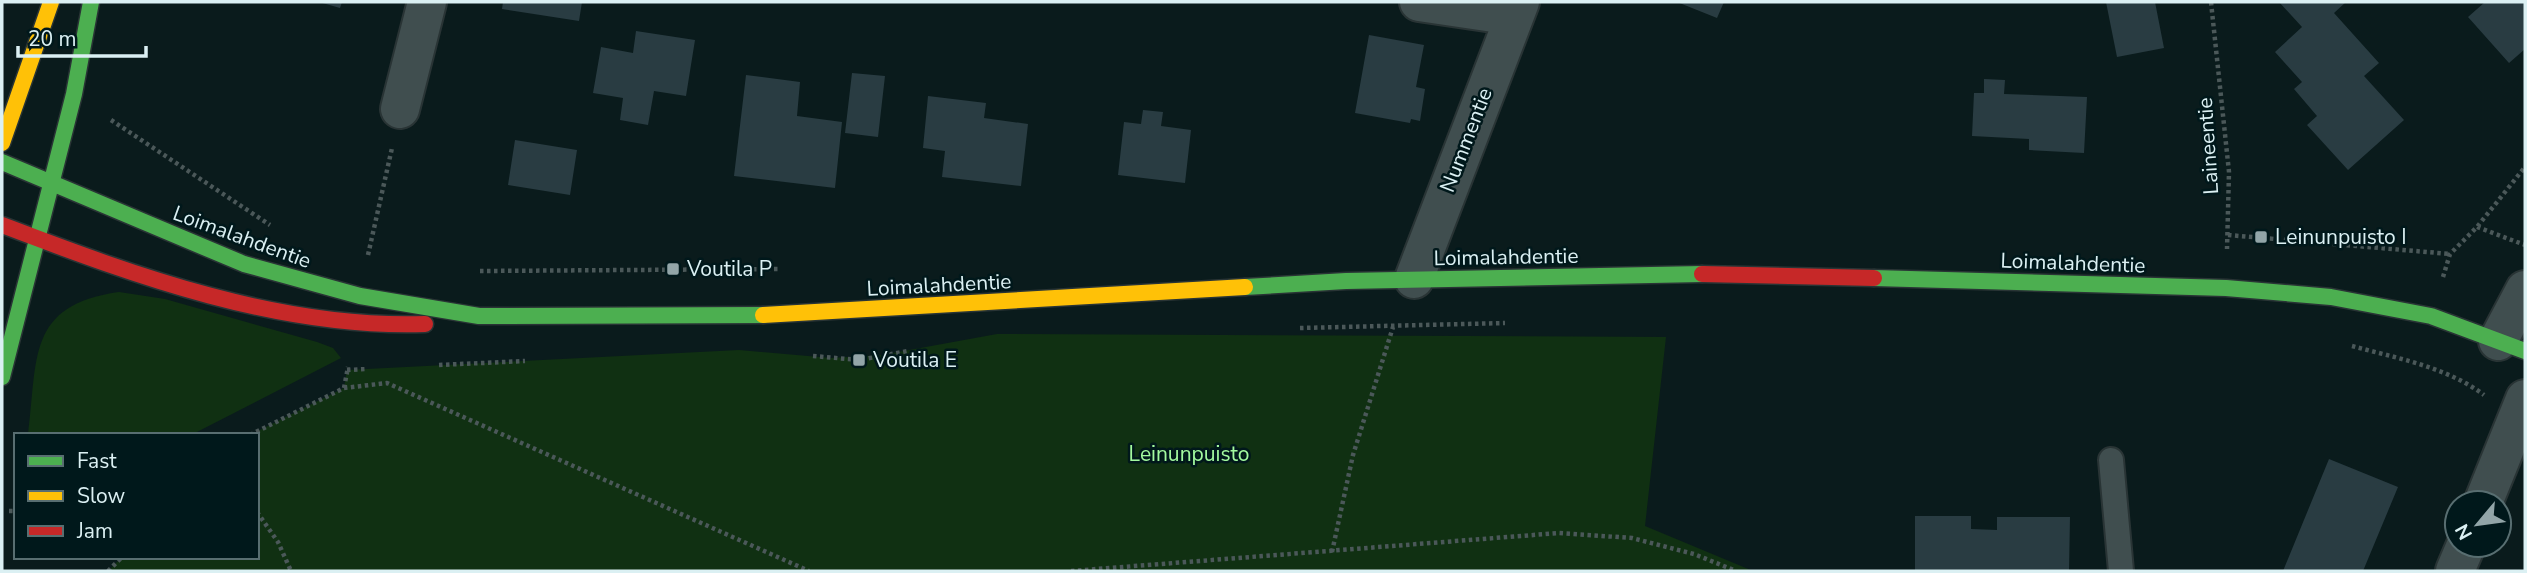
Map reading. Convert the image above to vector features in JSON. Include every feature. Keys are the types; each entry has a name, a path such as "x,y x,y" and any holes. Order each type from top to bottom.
{"street":[{"path":"2,143 51,2"},
{"path":"2,377 74,94 91,2"},
{"path":"400,109 427,2"},
{"path":"1419,2 1517,9"},
{"name":"Nummentie","path":"1403,279 1517,9"},
{"name":"Loimalahdentie","path":"2,162 244,264 360,296 479,316 738,316 1403,279 1714,274 2226,288 2331,297 2431,316 2512,346"},
{"name":"Loimalahdentie","path":"2,225 37,239 303,319 355,325 446,322 479,316"},
{"path":"2512,346 2525,290"},
{"path":"2489,489 2521,410"}],"lane":[{"path":"2111,460 2121,571"}],"path":[{"name":"Laineentie","path":"2211,2 2229,172 2226,288"},
{"path":"74,94 272,227"},
{"path":"360,296 400,109"},
{"path":"2420,365 2431,316 2450,254 2477,227 2525,167"},
{"path":"2477,227 2525,245"},
{"path":"2228,234 2450,254"},
{"path":"472,271 793,269"},
{"path":"1332,552 1353,456 1394,327 1403,279"},
{"path":"1394,327 1519,322"},
{"path":"344,388 355,325"},
{"path":"2339,343 2420,365 2521,410"},
{"path":"254,433 344,388 387,383 809,571"},
{"path":"259,515 278,542 291,571"},
{"path":"1072,571 1559,533 1632,538 1694,554 1736,571"}],"green space":[{"path":"119,292 165,299 317,342 333,348 341,358 195,433 28,433 33,382 42,340 52,323 67,309 89,299"},
{"name":"Leinunpuisto","path":"997,334 1666,337 1645,526 1753,571 108,571 120,559 259,559 259,433 254,433 344,388 347,370 739,350 831,358 882,355"}],"building":[{"path":"319,2 342,2 340,8"},
{"path":"503,2 582,2 579,21 502,9"},
{"path":"1677,2 1724,2 1717,18"},
{"path":"2106,2 2155,2 2164,48 2117,57"},
{"path":"2279,2 2346,2 2334,13 2379,63 2364,76 2404,120 2348,170 2307,125 2317,116 2294,89 2302,82 2275,52 2302,27"},
{"path":"2485,2 2525,2 2525,49 2509,63 2468,17"},
{"path":"636,31 695,40 686,96 654,91 648,125 620,120 623,98 593,93 601,47 633,53"},
{"path":"1369,35 1424,45 1416,87 1425,89 1420,121 1411,119 1410,123 1355,113"},
{"path":"852,73 885,76 878,137 845,133"},
{"path":"746,75 800,82 797,116 842,122 835,188 734,176"},
{"path":"1984,79 2005,80 2004,94 2087,97 2084,153 2029,150 2029,139 1972,136 1974,93 1984,93"},
{"path":"928,96 986,103 984,118 1028,124 1021,186 942,177 945,151 923,148"},
{"path":"1143,110 1163,112 1161,126 1191,130 1185,183 1118,175 1124,122 1141,124"},
{"path":"515,140 577,150 570,195 508,185"},
{"path":"2329,459 2398,487 2363,571 2283,571"},
{"path":"1915,516 1971,516 1971,529 1997,530 1997,517 2070,517 2069,571 1915,571"}],"traffic: fast":[{"path":"2,377 74,94 91,2"},
{"path":"2,162 244,264 360,296 479,316 763,315"},
{"path":"1245,287 1346,281 1702,274"},
{"path":"1874,278 2226,288 2331,297 2431,316 2525,351"}],"traffic: slow":[{"path":"2,143 51,2"},
{"path":"763,315 1245,287"}],"traffic: jam":[{"path":"2,225 104,263 209,296 317,318 425,324"},
{"path":"1702,274 1874,278"}],"place":[{"name":"Leinunpuisto I","path":"2261,237"},
{"name":"Voutila P","path":"673,269"},
{"name":"Voutila E","path":"859,360"}]}
